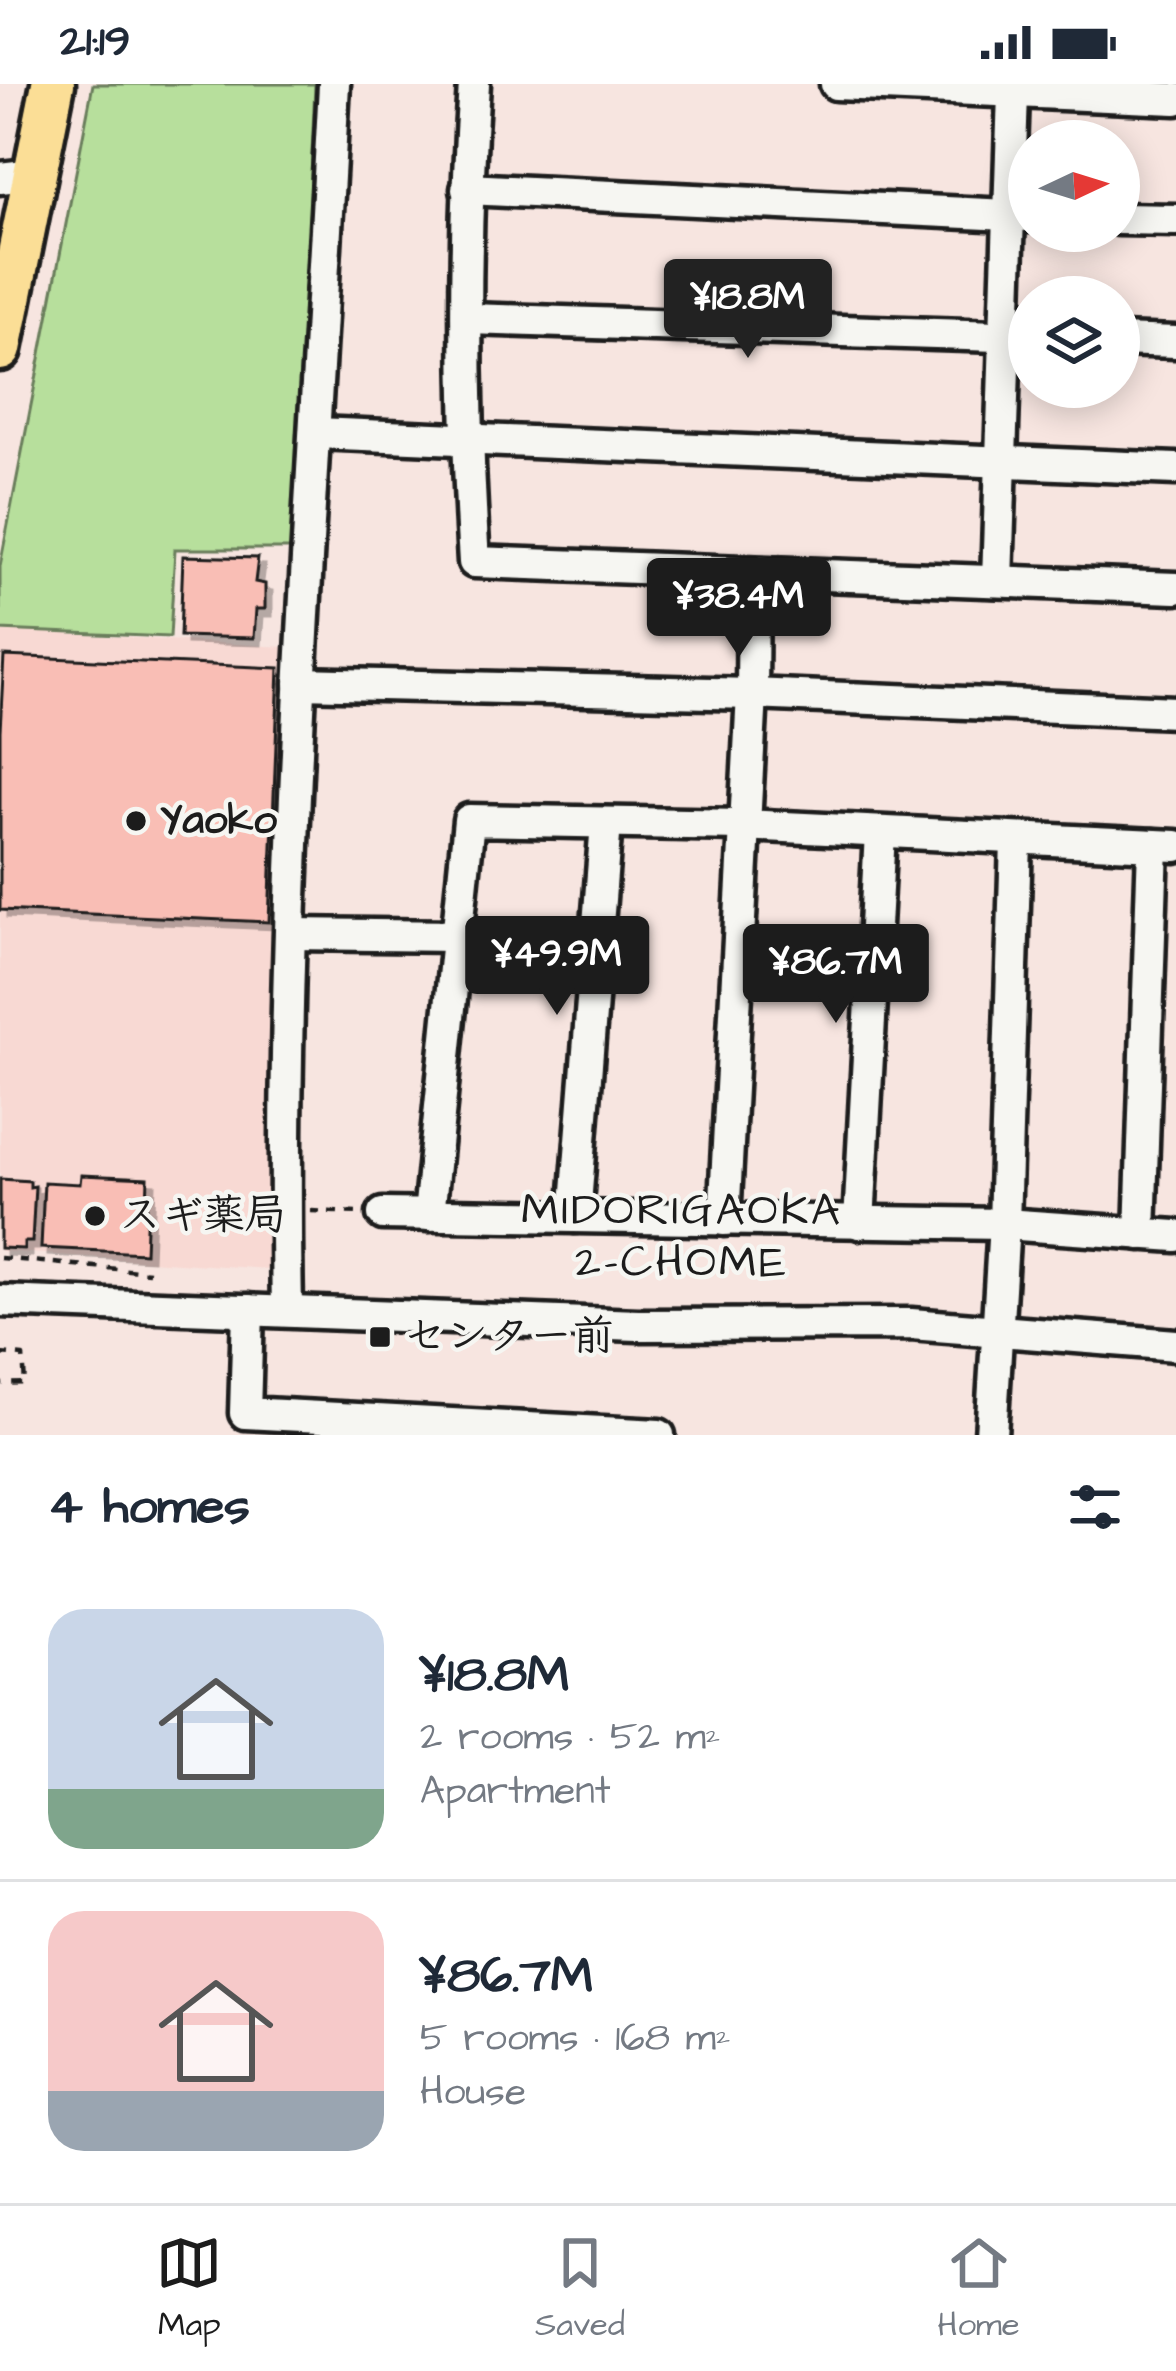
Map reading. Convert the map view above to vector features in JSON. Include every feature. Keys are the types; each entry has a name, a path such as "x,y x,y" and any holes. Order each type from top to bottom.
{"highway":[{"path":"0,349 17,176 53,84"}],"street":[{"path":"287,1309 285,1210 300,683 334,84"},
{"path":"473,84 466,189 466,440 474,562 1176,588"},
{"path":"836,84 1013,93 1129,90 1176,99"},
{"path":"1013,93 1014,120"},
{"path":"466,189 1008,215"},
{"path":"1140,219 1176,220"},
{"path":"468,319 1008,337"},
{"path":"1140,341 1176,343"},
{"path":"997,581 1008,407"},
{"path":"316,434 1176,469"},
{"path":"724,1220 752,694 753,573"},
{"path":"300,683 752,694 1176,712"},
{"path":"429,1215 469,820 742,825 1164,846 1140,1234"},
{"path":"575,1217 606,824"},
{"path":"859,1223 880,833"},
{"path":"991,1435 1004,1224 1016,841"},
{"path":"291,934 457,936"},
{"path":"383,1214 1004,1224 1176,1236"},
{"path":"0,1301 638,1324 911,1324 1176,1345"},
{"path":"248,1310 245,1414 527,1432 659,1435"}],"path":[{"path":"285,1210 383,1214"},
{"path":"0,1258 149,1272"},
{"path":"0,1354 23,1356 25,1383 0,1384"}],"shaded area":[{"path":"0,630 285,647 268,1269 0,1251"}],"green space":[{"path":"93,84 315,84 295,549 175,549 170,637 0,630 0,566"}],"building":[{"path":"183,556 258,558 255,582 265,584 265,609 256,609 254,638 180,636"},
{"name":"Yaoko","path":"4,656 279,668 269,922 0,910"},
{"name":"スギ薬局","path":"81,1175 148,1178 145,1253 41,1248 44,1182 80,1184"},
{"path":"0,1179 30,1181 30,1187 35,1186 32,1242 24,1242 24,1249 0,1248"}],"place":[{"name":"Yaoko","path":"136,821"},
{"name":"スギ薬局","path":"95,1216"},
{"name":"センター前","path":"380,1337"}],"district":[{"name":"MIDORIGAOKA 2-CHOME","path":"682,1237"}]}
